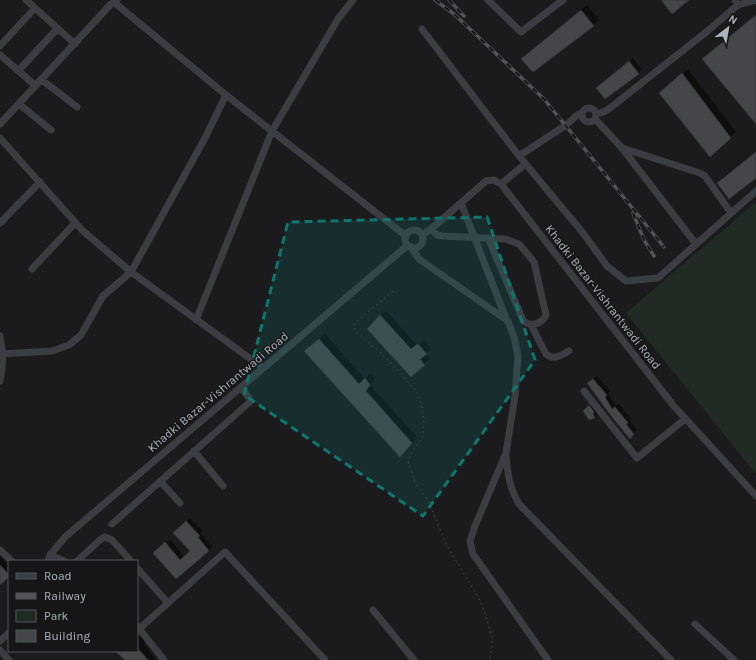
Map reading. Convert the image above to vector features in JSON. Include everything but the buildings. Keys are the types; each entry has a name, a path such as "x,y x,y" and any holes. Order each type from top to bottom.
{"street":[{"path":"26,0 75,44"},
{"path":"196,320 272,131 338,19 353,0"},
{"path":"488,0 521,32 563,0"},
{"path":"582,113 583,119 590,122 705,34 737,2 756,0"},
{"path":"0,124 116,1 226,95 406,236"},
{"path":"0,46 35,8"},
{"path":"18,71 58,28"},
{"path":"422,30 525,164 583,233 607,266 626,281 658,278 756,191"},
{"path":"0,55 36,86"},
{"path":"42,80 77,107"},
{"path":"0,354 52,351 69,345 81,335 103,296 131,272 205,138 226,95"},
{"path":"19,104 51,130"},
{"path":"519,156 566,125 582,113 585,108 591,108 596,111 596,117 622,148 696,244"},
{"path":"0,138 82,230 131,272 263,368"},
{"path":"622,148 700,172 705,176 731,213"},
{"path":"422,235 431,229 486,181 494,180 501,184 525,164"},
{"path":"0,223 40,182"},
{"name":"Khadki Bazar-Vishrantwadi Road","path":"501,184 668,399 756,496"},
{"path":"461,203 514,337 518,356 515,396 506,454 508,476 513,492 519,504 671,660"},
{"path":"32,270 75,223"},
{"path":"431,229 437,235 505,239 519,244 534,262 546,315 542,320 530,325"},
{"path":"410,246 414,248 420,245 423,239 422,235 417,231 410,231 406,236 406,242 419,259 508,321"},
{"path":"488,238 523,320 526,324 530,325 546,354 555,358 569,351"},
{"name":"Khadki Bazar-Vishrantwadi Road","path":"49,558 65,536 410,246"},
{"path":"0,336 3,360 0,381"},
{"path":"112,524 251,401 241,387"},
{"path":"584,391 637,458 685,419"},
{"path":"194,452 222,486"},
{"path":"506,454 470,541 473,554 548,660"},
{"path":"160,481 180,503"},
{"path":"78,560 105,537 112,540 130,560"},
{"path":"0,550 11,560"},
{"path":"164,660 138,628 225,552 325,660"},
{"path":"49,558 59,560"},
{"path":"138,569 168,603"},
{"path":"373,610 414,660"},
{"path":"695,624 734,660"},
{"path":"0,641 8,634"},
{"path":"0,650 9,660"}],"path":[{"path":"393,291 355,324 354,327 356,332 381,352 418,395 424,418 423,437 410,455 408,461 415,482 429,502 446,544 481,602 492,636 492,649 489,660"}],"highlighted area":[{"path":"487,217 535,360 423,516 244,395 288,222"}],"green space":[{"path":"756,202 756,474 626,313"}],"railway":[{"path":"435,0 454,14 544,99 664,247"},
{"path":"449,0 464,16"},
{"path":"633,213 644,240 654,256"}]}
